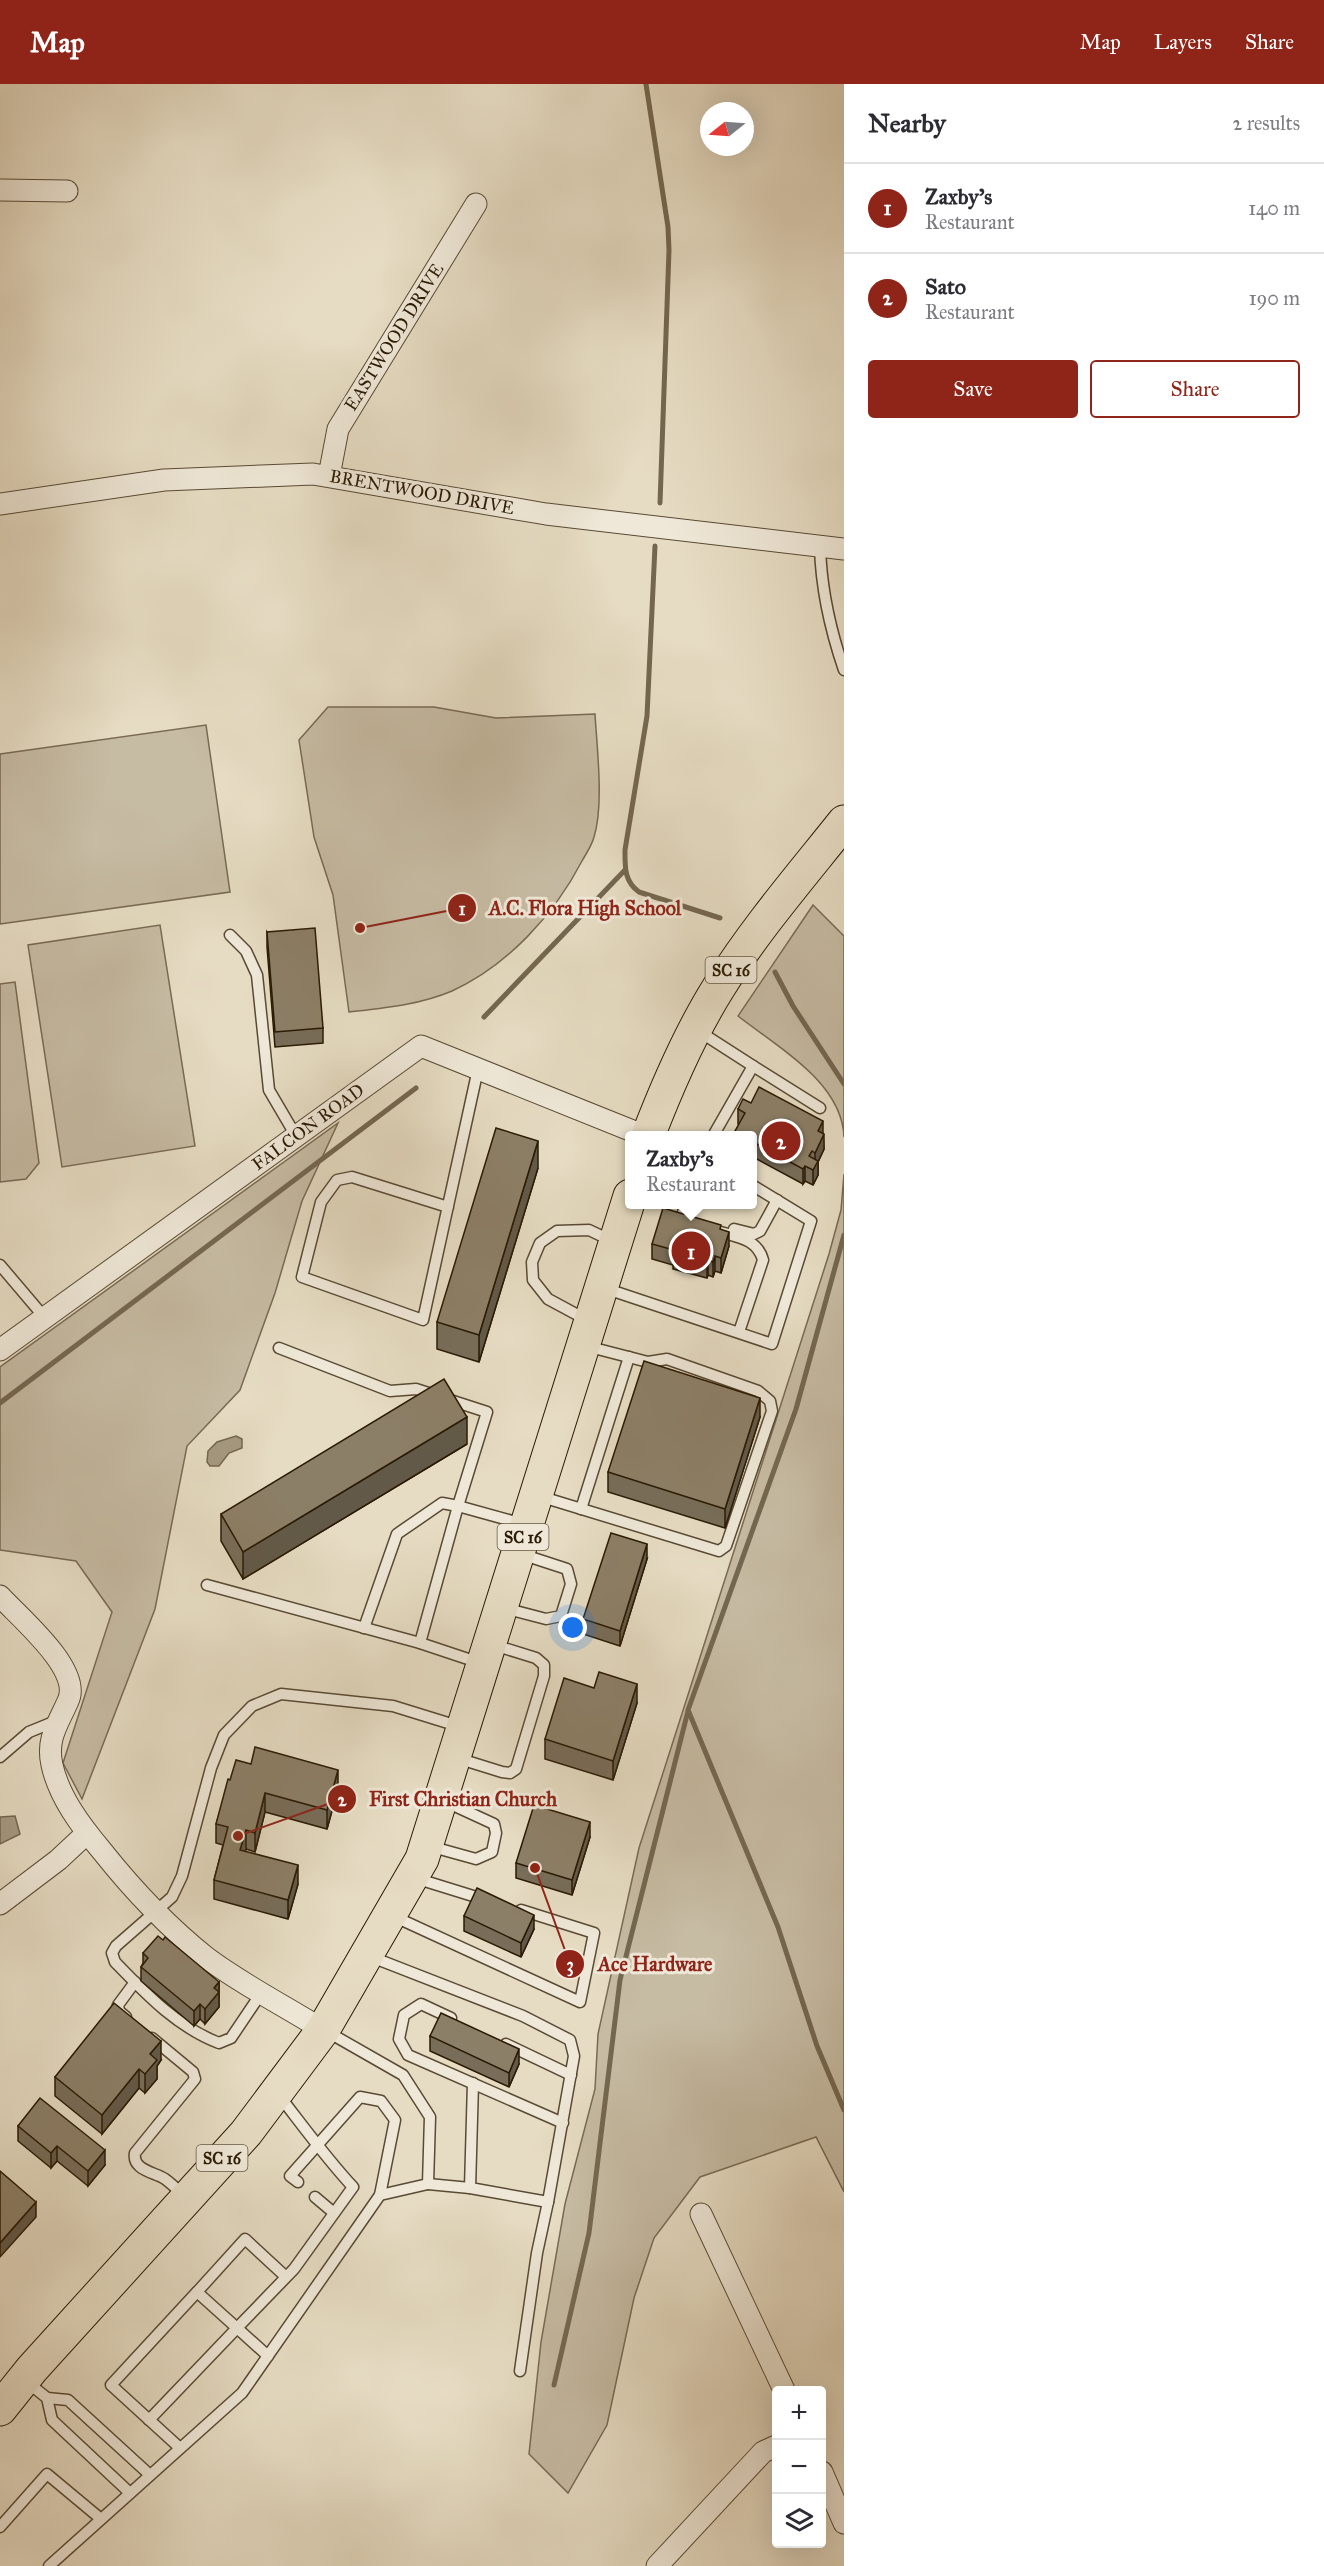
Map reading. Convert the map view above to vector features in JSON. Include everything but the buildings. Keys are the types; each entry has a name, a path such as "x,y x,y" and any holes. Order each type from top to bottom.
{"main road":[{"name":"SC 16","path":"649,1131 695,1029 719,987 747,945 844,822"},
{"name":"SC 16","path":"0,2409 35,2389 186,2198 246,2133 323,2030 411,1877 426,1845 626,1209"}],"street":[{"path":"0,190 67,191"},
{"name":"EASTWOOD DRIVE","path":"329,476 338,429 476,204"},
{"name":"BRENTWOOD DRIVE","path":"0,504 164,480 313,474 546,513 844,549"},
{"name":"FALCON ROAD","path":"0,1350 421,1046 634,1131"},
{"path":"0,1596 68,1673 71,1691 57,1721 50,1751 52,1767 62,1793 87,1833 155,1911 210,1959 323,2030"},
{"path":"0,1904 58,1860 87,1833"},
{"path":"701,2214 782,2386"},
{"path":"657,2566 763,2452 772,2448"},
{"path":"826,2481 844,2523"}],"lane":[{"path":"820,546 821,578 826,606 844,670"},
{"path":"230,935 253,963 257,975 269,1090 296,1136"},
{"path":"695,1029 820,1108"},
{"path":"716,1131 753,1066"},
{"path":"448,1207 352,1177 337,1180 321,1202 302,1277 423,1320 448,1207 478,1069"},
{"path":"601,1287 772,1344 811,1221 757,1188"},
{"path":"687,1209 691,1217 754,1234 760,1231 777,1200"},
{"path":"685,1209 686,1220 694,1225 753,1243 760,1251 763,1260 739,1332"},
{"path":"364,1628 397,1533 442,1503 527,1524 581,1509 718,1551 726,1546 772,1411 770,1401 758,1391 667,1359 648,1362 629,1357 586,1333 548,1299 533,1280 532,1262 540,1244 557,1231 589,1230 615,1242"},
{"path":"1,1268 45,1318"},
{"path":"279,1348 390,1391 416,1389 487,1412 420,1643"},
{"path":"581,1509 629,1357"},
{"path":"501,1607 546,1619 561,1616 571,1584 567,1569 527,1524"},
{"path":"207,1584 420,1643 486,1654 536,1658 544,1665 544,1676 516,1768 510,1773 502,1772 459,1742 393,1706 281,1694 252,1706 224,1735 211,1768 182,1876 172,1897 116,1946 112,1953 116,1962 172,2018 201,2036 219,2043 231,2038 262,1992"},
{"path":"0,1757 29,1732 57,1721"},
{"path":"426,1845 476,1859 492,1852 496,1833 494,1824 440,1799"},
{"path":"390,1915 580,2002 594,1933 411,1877"},
{"path":"367,1955 523,2016 570,2040 574,2056 537,2253 520,2371"},
{"path":"135,1982 118,2005 119,2011 193,2072 195,2079 135,2152 134,2158 138,2166 165,2179 186,2198"},
{"path":"464,2024 421,2004 404,2015 399,2039 408,2055 563,2123"},
{"path":"323,2030 403,2075 430,2117 428,2184"},
{"path":"496,2039 571,2075"},
{"path":"470,2188 473,2083"},
{"path":"149,2420 294,2269 353,2187 330,2162 320,2145 276,2092"},
{"path":"49,2566 242,2393 380,2195 395,2120 381,2101 360,2097 320,2145 290,2176 298,2182"},
{"path":"380,2195 428,2184 470,2188 548,2202"},
{"path":"315,2197 334,2213"},
{"path":"180,2448 111,2385 245,2239 285,2276"},
{"path":"197,2292 268,2356"},
{"path":"35,2389 68,2400 150,2475"},
{"path":"35,2389 52,2420 130,2493"},
{"path":"0,2527 47,2474 101,2519"}],"shaded area":[{"path":"328,707 434,707 496,718 595,714 599,793 597,824 590,846 571,881 543,919 510,953 492,968 440,996 414,1003 349,1012 333,895 314,837 299,740"},
{"path":"206,725 230,892 0,924 0,754"},
{"path":"813,905 844,936 844,1137 840,1117 832,1099 820,1083 788,1053 738,1016"},
{"path":"160,925 195,1146 62,1167 28,945"},
{"path":"15,982 39,1163 26,1179 0,1182 0,984"},
{"path":"338,1123 302,1201 275,1293 240,1390 187,1446 155,1609 82,1799 63,1763 112,1612 76,1561 0,1550 0,1367"},
{"path":"844,1174 844,2192 816,2137 700,2177 654,2238 634,2298 607,2425 568,2493 529,2454 541,2342 565,2204 595,2089 598,2034 639,1848 829,1254 841,1210"},
{"path":"236,1436 242,1439 242,1448 229,1453 219,1466 210,1466 207,1462 208,1451 217,1442"},
{"path":"15,1816 20,1834 0,1844 0,1817"}],"waterway":[{"path":"646,84 668,227 669,250 660,503"},
{"path":"655,546 647,716 625,850 626,873 630,883 639,892 720,918"},
{"path":"484,1017 625,870"},
{"path":"775,972 793,1006 844,1084"},
{"path":"0,1403 416,1088"},
{"path":"844,1235 796,1409 688,1710 778,1927 817,2046 844,2110"},
{"path":"554,2385 589,2233 620,1980 688,1711"}],"place":[{"name":"A.C. Flora High School","path":"360,928"},
{"name":"Sato","path":"781,1141"},
{"name":"Zaxby's","path":"691,1251"},
{"name":"First Christian Church","path":"238,1836"},
{"name":"Ace Hardware","path":"535,1868"}]}
